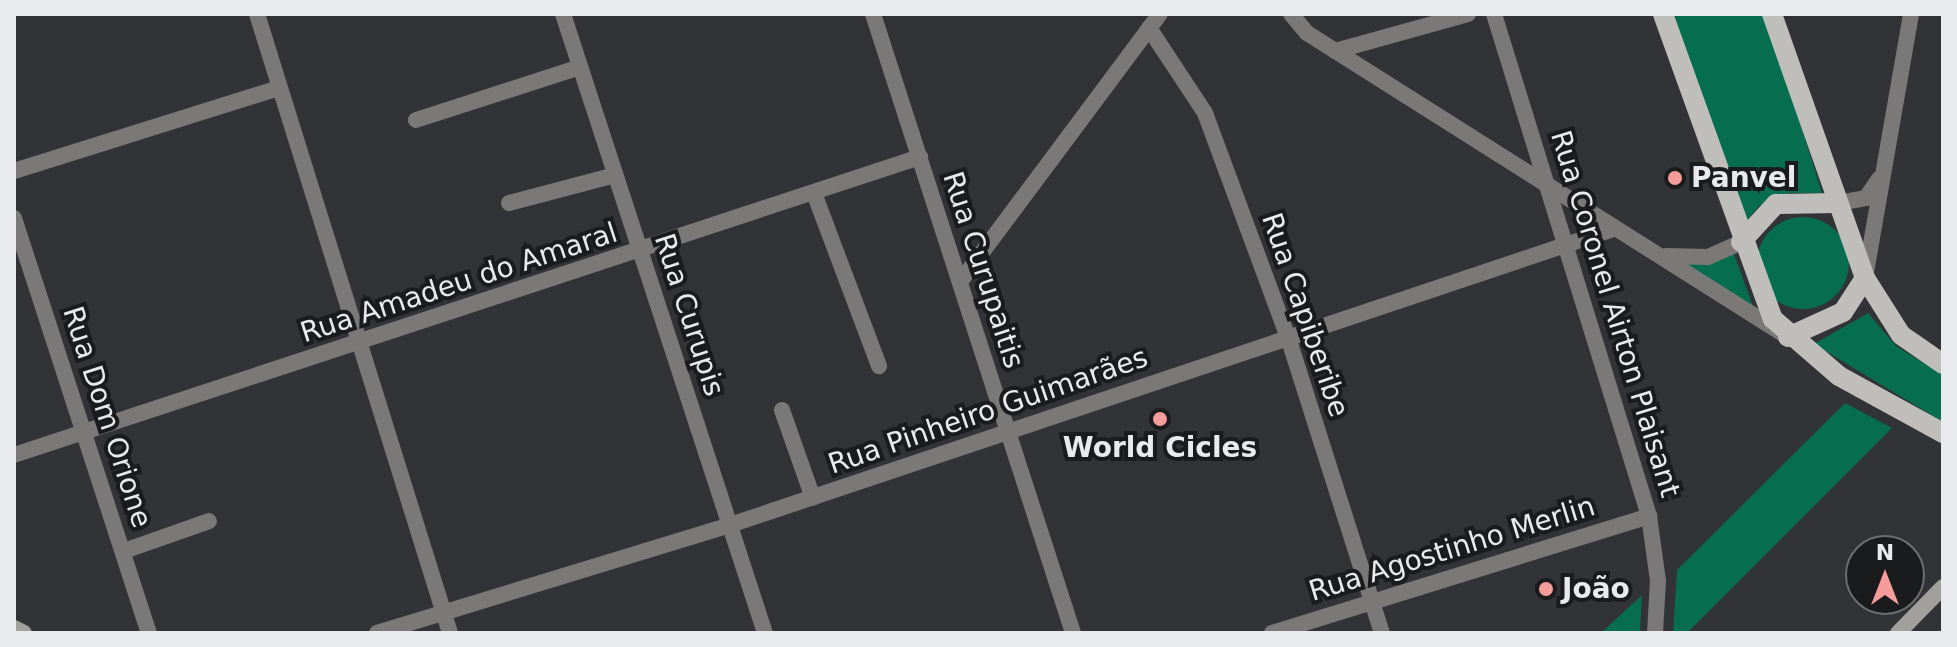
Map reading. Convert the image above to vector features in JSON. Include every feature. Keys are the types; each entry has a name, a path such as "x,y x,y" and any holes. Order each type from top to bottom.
{"main road":[{"path":"1663,14 1757,291 1788,337 1839,376 1943,433"},
{"path":"1772,14 1865,278 1901,335 1943,364"},
{"path":"1741,242 1776,204 1838,203"},
{"path":"1788,337 1843,312 1865,278"}],"street":[{"path":"257,14 357,344 450,633"},
{"name":"Rua Curupis","path":"563,14 765,633"},
{"name":"Rua Curupaitis","path":"873,14 1073,633"},
{"path":"960,282 1160,14"},
{"path":"1291,14 1335,51 1552,191 1788,337"},
{"path":"1335,51 1468,14"},
{"name":"Rua Coronel Airton Plaisant","path":"1494,14 1570,241 1649,516 1658,570 1655,633"},
{"path":"1865,278 1911,14"},
{"name":"Rua Capiberibe","path":"1149,28 1205,113 1288,337 1382,633"},
{"path":"416,120 580,67"},
{"path":"14,171 279,88"},
{"name":"Rua Amadeu do Amaral","path":"14,455 641,252 920,157"},
{"path":"1838,203 1866,198 1881,174"},
{"path":"509,203 615,175"},
{"path":"814,193 879,366"},
{"name":"Rua Dom Orione","path":"14,218 149,633"},
{"name":"Rua Pinheiro Guimarães","path":"377,633 813,498 1613,229"},
{"path":"1657,254 1708,257 1741,242"},
{"path":"782,410 813,498"},
{"name":"Rua Agostinho Merlin","path":"1272,633 1371,599 1649,516"},
{"path":"124,551 209,521"},
{"path":"1898,633 1943,587"},
{"path":"14,628 24,633"}],"green space":[{"path":"1672,14 1766,14 1822,193 1788,193 1759,206 1745,223"},
{"path":"1803,217 1821,220 1836,230 1846,245 1849,263 1846,281 1836,296 1821,306 1803,309 1785,306 1770,296 1760,281 1757,263 1760,245 1770,230 1785,220"},
{"path":"1734,254 1754,309 1683,265"},
{"path":"1868,313 1896,346 1943,375 1943,422 1814,344"},
{"path":"1845,403 1892,428 1687,633 1673,633 1677,570"},
{"path":"1642,595 1640,633 1601,633"}],"place":[{"name":"Panvel","path":"1675,178"},
{"name":"World Cicles","path":"1160,419"},
{"name":"João","path":"1546,589"}]}
